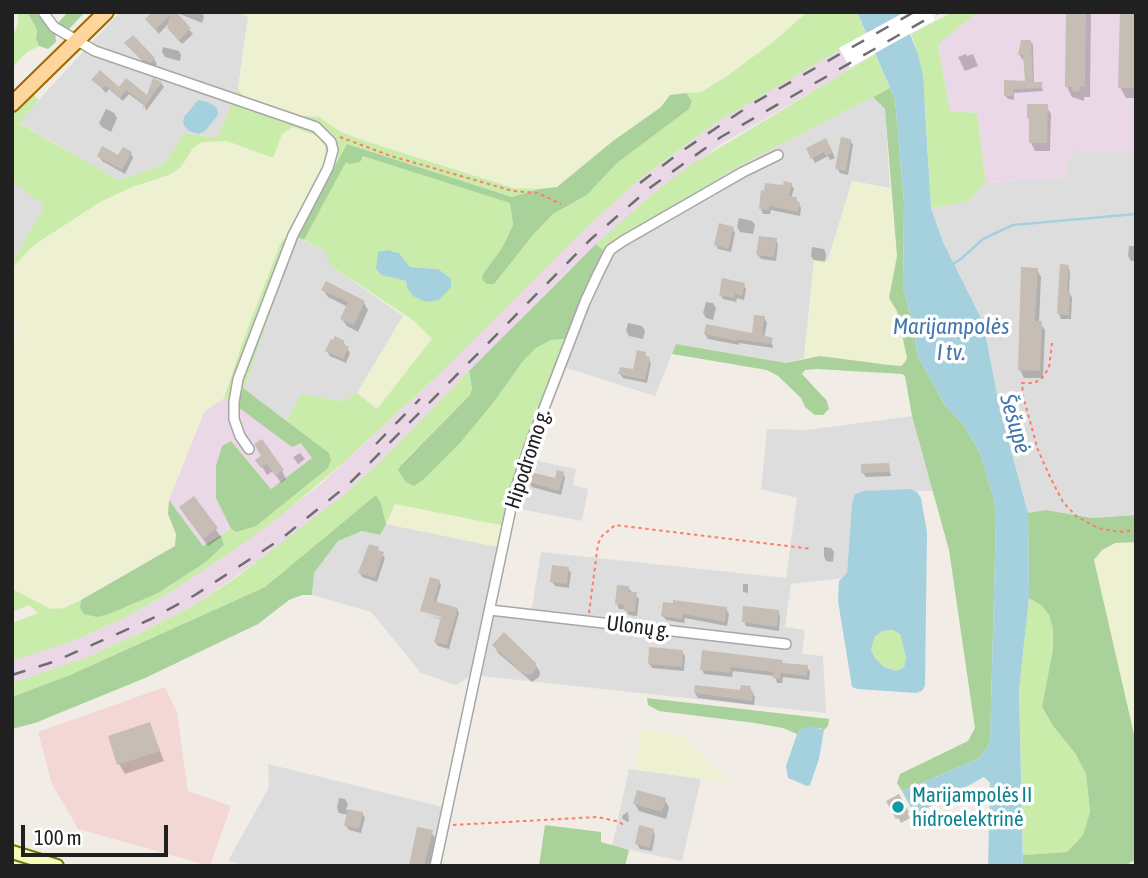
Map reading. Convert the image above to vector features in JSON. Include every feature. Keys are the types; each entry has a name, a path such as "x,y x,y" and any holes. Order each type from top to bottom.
{"main road":[{"path":"12,104 106,12"}],"street":[{"path":"43,12 54,27 95,51 322,131 331,142 333,150 328,168 293,235 238,379 234,419 240,436 249,449"},
{"name":"Hipodromo g.","path":"435,866 514,494 529,447 585,302 610,250 743,172 778,155"},
{"name":"Ulonų g.","path":"490,610 786,644"},
{"path":"12,852 57,866"}],"path":[{"path":"322,131 391,156 501,187 538,193 561,204"},
{"path":"1052,343 1049,368 1042,378 1034,383 1022,383 1035,439 1051,479 1063,502 1076,516 1098,528 1119,532 1136,530"},
{"path":"588,621 598,544 608,529 615,525 812,549"},
{"path":"445,825 597,817 620,822 625,827"}],"shaded area":[{"path":"120,12 238,12 248,16 238,89 217,138 185,133 163,165 119,180 18,122"},
{"path":"978,12 1136,12 1136,151 1071,150 1065,178 986,182 977,113 950,111 938,43"},
{"path":"839,48 850,67 846,72 723,143 654,193 566,273 383,459 345,494 276,549 194,605 140,633 85,658 12,683 12,661 78,639 128,616 174,590 283,514 322,483 435,378 582,232 640,179 714,124"},
{"path":"873,97 885,109 890,188 852,181 828,260 814,260 804,358 786,363 676,344 655,396 557,365 603,250 737,167"},
{"path":"1071,150 1136,151 1136,515 1092,518 1046,510 1028,513 1000,410 983,322 943,242 931,208 969,201 986,182 1065,178"},
{"path":"12,181 44,206 12,263"},
{"path":"296,237 326,251 330,265 403,316 357,393 343,401 301,394 287,421 243,388"},
{"path":"224,398 301,443 313,458 271,489 231,441 222,446 216,498 231,529 203,546 169,500 204,412"},
{"path":"912,416 933,491 864,491 855,494 847,573 844,578 791,584 785,627 805,630 802,654 823,656 826,713 472,675 456,685 421,673 371,612 312,595 314,573 338,541 363,531 379,535 386,524 498,547 485,613 530,620 541,552 786,578 797,498 761,489 767,429 807,430"},
{"path":"529,459 576,469 573,485 588,489 582,521 515,508"},
{"path":"165,687 177,712 188,791 231,806 210,866 78,829 52,784 38,732"},
{"path":"268,764 443,807 432,866 247,866 228,861 269,787"},
{"path":"629,769 701,779 682,861 612,846"}],"green space":[{"path":"18,12 27,12 37,30 36,39 39,46 27,52 12,68 12,39 18,23"},
{"path":"27,12 43,12 54,27 68,12 85,12 69,29 55,27 56,42 48,49 39,46 36,39 37,30"},
{"path":"238,12 807,12 772,43 724,78 701,92 670,95 661,107 613,141 557,187 539,189 513,188 365,141 341,132 319,117 290,115 242,97 238,89 248,16"},
{"path":"807,12 857,12 866,34 714,124 640,179 582,232 435,378 343,463 283,514 241,545 174,590 128,616 78,639 12,661 12,623 38,613 29,605 12,612 12,589 51,609 64,608 81,600 80,608 158,593 206,562 224,545 221,535 231,529 236,532 329,453 287,421 301,394 343,401 357,393 377,409 432,339 414,321 330,265 326,251 304,240 346,162 363,155 510,203 513,225 502,248 483,274 532,236 553,214 587,195 617,163 689,109 692,101 686,93 701,92 772,43","holes":["382,251 396,251 410,267 438,269 407,288 406,281 381,275"]},
{"path":"953,12 978,12 938,44 950,111 977,113 986,182 969,201 931,208 925,104 918,54 911,34"},
{"path":"875,54 890,88 737,167 603,250 596,244 689,166"},
{"path":"890,88 895,99 904,203 903,287 916,347 920,360 944,404 963,424 980,453 994,499 996,520 990,742 980,758 902,791 897,783 900,774 968,741 975,728 949,550 912,416 905,376 805,370 802,374 827,401 829,409 823,415 815,415 778,376 767,370 672,354 676,344 786,363 820,356 901,366 905,362 907,358 897,311 889,298 897,256 885,109 873,97"},
{"path":"238,89 243,97 290,115 319,117 341,132 365,141 513,188 539,189 512,197 347,144 296,237 238,407 224,398 244,338 281,242 288,235 322,170 326,156 325,146 317,136 293,127 282,134 273,158 227,141 202,142 193,148 181,167 169,175 132,187 100,202 34,245 12,268 12,263 44,206 12,181 12,112 32,94 39,100 19,123 119,180 163,165 185,133 217,138"},
{"path":"686,93 692,101 689,109 617,163 587,195 553,214 494,284 487,284 482,279 513,225 510,203 363,156 360,162 346,162 304,240 296,237 347,144 512,197 557,187 613,141 661,107 670,95"},
{"path":"293,127 317,136 325,146 326,156 322,170 288,235 281,242 224,398 204,412 167,505 176,534 175,545 64,608 52,609 12,589 12,348 20,330 12,322 12,268 34,245 100,202 132,187 169,175 181,166 193,148 202,142 227,141 273,158 282,134"},
{"path":"852,181 890,188 897,256 889,298 897,311 907,358 901,366 820,356 804,358 814,260 828,260"},
{"path":"596,244 603,250 567,339 551,340 536,348 460,443 424,479 414,486 406,482 398,470 470,395 472,388 469,371"},
{"path":"403,316 414,321 433,339 377,409 357,393"},
{"path":"567,339 505,526 395,504 386,524 381,503 376,496 265,587 70,675 12,697 12,683 85,658 140,633 194,605 237,577 345,494 469,371 472,388 470,395 401,464 414,485 460,443 536,348 551,340"},
{"path":"243,388 329,453 331,460 328,468 256,526 236,532 231,529 216,498 216,466 222,446 231,441 271,489 312,458 301,443 292,447 238,407"},
{"path":"376,495 381,503 386,524 380,535 362,531 338,541 314,573 312,595 302,595 289,600 258,624 145,678 35,723 12,729 12,697 70,675 265,587"},
{"path":"169,500 203,546 221,535 224,545 206,562 158,593 109,614 97,617 84,614 80,608 81,600 175,546 176,534 168,514"},
{"path":"395,504 505,526 498,547 386,524"},
{"path":"1046,510 1092,518 1136,515 1136,542 1115,543 1102,550 1094,560 1136,743 1136,861 1130,862 1128,866 1023,866 1023,855 1067,852 1083,835 1090,812 1086,774 1075,753 1053,726 1042,707 1053,649 1053,629 1049,615 1042,606 1029,598 1028,513"},
{"path":"1136,542 1136,743 1094,560 1102,550 1115,543"},
{"path":"1029,598 1042,606 1049,615 1053,629 1053,649 1042,708 1075,753 1086,774 1090,812 1083,835 1067,852 1023,855 1019,690"},
{"path":"893,630 900,634 906,658 904,667 897,671 884,667 871,649 875,637 882,631"},
{"path":"647,698 829,719 824,730 803,728 797,734 783,728 755,723 659,711 648,705"},
{"path":"641,728 682,736 730,782 636,770"},
{"path":"545,825 601,832 601,842 629,850 625,866 539,866"}],"water":[{"name":"Marijampolės I tv.","path":"857,12 901,12 918,54 923,76 931,208 943,242 983,322 1000,410 1028,513 1029,598 1019,690 1023,866 988,866 990,783 984,777 915,815 902,791 980,758 990,742 996,520 994,499 980,453 963,424 944,404 920,360 916,347 903,287 904,203 895,99"},
{"path":"198,100 217,108 218,115 205,131 199,134 189,131 183,124 184,117"},
{"path":"388,250 399,253 410,267 438,269 451,279 451,287 439,300 426,302 413,296 406,281 381,275 376,269 378,252"},
{"path":"910,489 917,492 921,498 927,532 925,686 922,691 916,693 852,687 838,601 839,581 847,573 852,503 855,494 864,491","holes":["893,630 900,634 906,658 904,667 897,671 884,667 871,649 875,637 882,631"]},
{"path":"811,726 824,730 819,759 810,785 807,786 788,778 786,766 797,734 803,728"}],"pier":[{"path":"905,12 931,12 935,20 850,67 839,48"}],"building":[{"path":"152,12 176,12 191,28 179,41 167,28 170,15 155,30 145,19"},
{"path":"1066,12 1086,12 1085,87 1080,87 1079,92 1072,91 1072,87 1065,87"},
{"path":"1120,12 1136,12 1135,88 1118,88"},
{"path":"133,35 155,58 151,63 141,59 124,43"},
{"path":"1021,40 1031,40 1033,82 1042,82 1042,88 1013,89 1013,96 1004,96 1004,80 1025,81 1023,55 1018,55"},
{"path":"100,70 119,87 126,78 147,95 153,78 162,82 143,109 144,104 126,90 120,98 106,86 103,89 91,80"},
{"path":"1027,104 1048,104 1047,143 1029,143"},
{"path":"841,137 851,139 846,171 835,169"},
{"path":"826,138 833,153 826,156 824,152 811,159 806,148"},
{"path":"102,146 118,155 123,147 132,152 122,170 97,156"},
{"path":"784,181 792,183 789,196 797,197 796,201 800,202 798,212 769,206 769,210 759,209 761,190 764,191 765,183 783,185"},
{"path":"719,223 734,227 728,249 714,245"},
{"path":"759,236 777,238 774,257 756,255"},
{"path":"1060,264 1069,265 1069,315 1057,314"},
{"path":"1021,267 1038,268 1035,321 1042,321 1040,371 1018,370"},
{"path":"722,278 745,283 742,296 735,294 734,298 719,295"},
{"path":"326,281 365,301 354,325 340,319 348,302 321,290"},
{"path":"754,315 765,316 762,335 773,338 771,344 704,334 706,324 752,333"},
{"path":"335,336 345,341 343,344 349,347 343,359 325,351"},
{"path":"637,350 646,352 645,356 650,357 645,380 618,374 620,367 633,369"},
{"path":"262,439 284,470 275,476 267,464 261,468 255,460 261,456 254,444"},
{"path":"889,463 890,472 861,473 861,464"},
{"path":"557,470 564,472 559,491 528,482 530,472 555,478"},
{"path":"194,496 218,528 203,539 179,507"},
{"path":"369,544 384,552 375,578 358,573"},
{"path":"552,565 569,567 567,584 550,582"},
{"path":"430,577 440,580 434,601 458,608 447,645 434,642 441,617 420,611"},
{"path":"617,585 629,586 628,592 637,592 635,612 624,611 624,605 615,604"},
{"path":"673,600 727,607 725,622 683,614 682,619 661,616 663,602 673,603"},
{"path":"743,606 779,610 777,627 742,622"},
{"path":"504,632 536,663 532,674 521,672 492,645"},
{"path":"649,647 683,650 682,667 648,664"},
{"path":"702,650 808,665 807,676 781,673 780,679 773,678 773,672 731,667 730,673 700,670"},
{"path":"695,685 740,690 741,685 751,686 752,701 694,693"},
{"path":"150,722 160,751 117,765 108,736"},
{"path":"637,790 666,798 662,812 633,804"},
{"name":"Marijampolės II hidroelektrinė","path":"899,794 909,812 896,819 886,801"},
{"path":"348,809 363,812 359,829 344,826"},
{"path":"639,825 654,829 650,848 635,844"},
{"path":"417,827 433,830 424,866 409,866"}],"waterway":[{"path":"953,264 983,239 1013,225 1136,214"}],"railway":[{"path":"640,183 752,104 914,12"},
{"path":"12,675 53,662 151,619 195,595 281,539 350,483 591,239 651,187 721,137 939,12"},
{"path":"376,444 420,399"}],"place":[{"name":"Marijampolės II hidroelektrinė","path":"898,807"}],"water label":[{"name":"Šešupė","path":"1015,424"}]}
